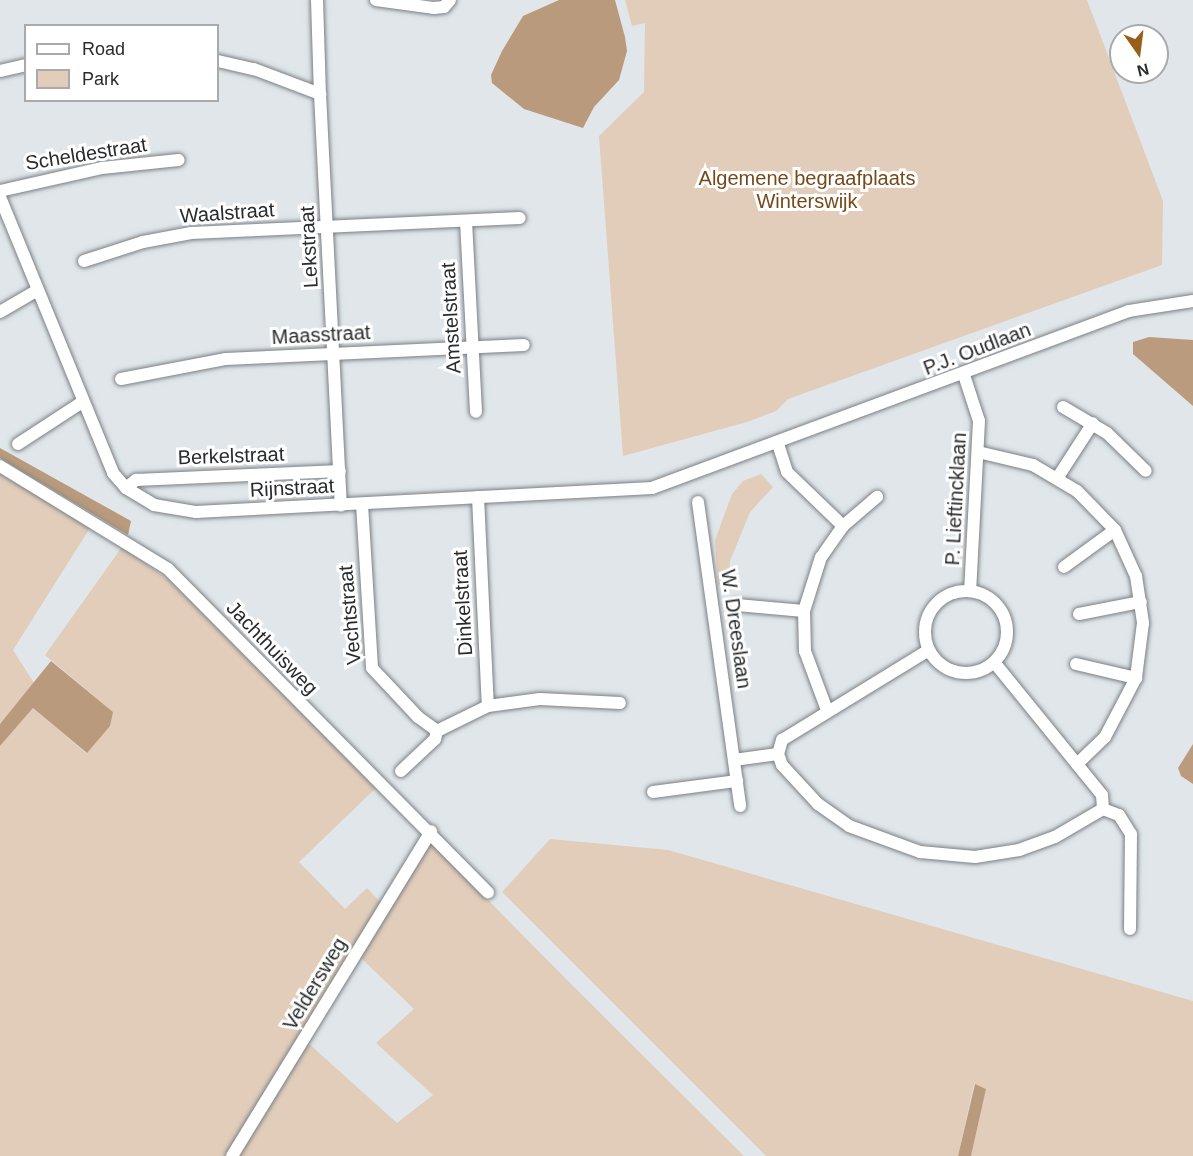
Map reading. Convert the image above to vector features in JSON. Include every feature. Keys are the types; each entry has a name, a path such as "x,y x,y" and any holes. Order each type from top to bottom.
{"street":[{"name":"Lekstraat","path":"317,0 341,505"},
{"path":"376,0 434,9 444,7 450,0"},
{"path":"219,61 254,69 320,94"},
{"path":"0,71 24,65"},
{"name":"Scheldestraat","path":"0,191 102,168 179,160"},
{"name":"Rijnstraat","path":"0,196 102,452 126,488 154,505 196,512 652,488 778,444"},
{"name":"Waalstraat","path":"84,261 143,242 191,233 520,218"},
{"name":"Amstelstraat","path":"466,220 476,412"},
{"path":"0,312 36,291"},
{"name":"P.J. Oudlaan","path":"778,444 1129,311 1193,301"},
{"name":"Maasstraat","path":"122,379 226,359 524,345"},
{"name":"P. Lieftincklaan","path":"964,375 979,421 970,591"},
{"path":"18,444 81,403"},
{"path":"1063,407 1093,423 1146,471"},
{"path":"1058,477 1093,423"},
{"path":"778,444 787,472 843,526"},
{"path":"978,452 1007,456 1058,477 1094,506 1114,530 1136,576 1143,623 1136,678 1106,737 1077,764"},
{"name":"Jachthuisweg","path":"0,466 168,569 363,769 431,831 488,892"},
{"name":"Berkelstraat","path":"126,488 136,480 340,471"},
{"path":"827,711 805,651 804,611 821,557 843,526 877,496"},
{"name":"Dinkelstraat","path":"478,497 488,706"},
{"name":"W. Dreeslaan","path":"698,502 740,806"},
{"name":"Vechtstraat","path":"362,504 372,668 418,717 438,731"},
{"path":"1064,567 1114,530"},
{"name":"P. Lieftincklaan","path":"929,650 925,633 928,616 938,601 953,592 970,591 986,595 1005,619 1005,642 994,662"},
{"path":"1079,614 1141,602"},
{"path":"737,605 804,611"},
{"path":"1103,809 1102,795 994,662 966,673 944,666 929,650 782,740 778,754 782,765 818,804 849,826 920,852 975,857 1019,850 1055,837 1103,809 1119,814 1131,834 1130,929"},
{"path":"1076,664 1136,678"},
{"path":"401,771 435,739 438,731 488,706 540,699 620,703"},
{"path":"734,760 778,754"},
{"path":"653,792 737,781"},
{"name":"Veldersweg","path":"232,1156 431,831"}],"green space":[{"name":"Algemene begraafplaats Winterswijk","path":"625,0 1087,0 1109,58 1109,84 1119,84 1163,201 1162,265 788,399 776,411 747,422 623,456 599,136 644,92 645,23 632,26"},
{"path":"0,473 90,528 13,650 34,683 0,724"},
{"path":"761,474 773,487 750,512 730,561 729,576 718,586 715,540 732,494 743,481"},
{"path":"122,547 170,581 377,787 299,862 345,909 367,888 382,904 226,1156 0,1156 0,746 33,708 86,753 113,712 45,655"},
{"path":"550,839 668,850 1193,1001 1193,1156 971,1156 986,1089 974,1084 958,1156 766,1156 502,892"},
{"path":"430,841 744,1156 237,1156 307,1042 397,1123 433,1095 376,1043 414,1009 359,956"}],"shaded area":[{"path":"559,0 615,0 625,37 627,51 619,80 594,107 583,128 524,109 492,83 491,75 502,51 523,16"},
{"path":"1149,337 1193,340 1193,406 1133,354 1133,342"},
{"path":"0,448 131,521 128,535 0,458"},
{"path":"51,661 113,712 110,726 87,753 33,708 0,746 0,724"},
{"path":"1193,744 1193,784 1181,776 1178,768"},
{"path":"975,1084 986,1089 971,1156 958,1156"}]}
